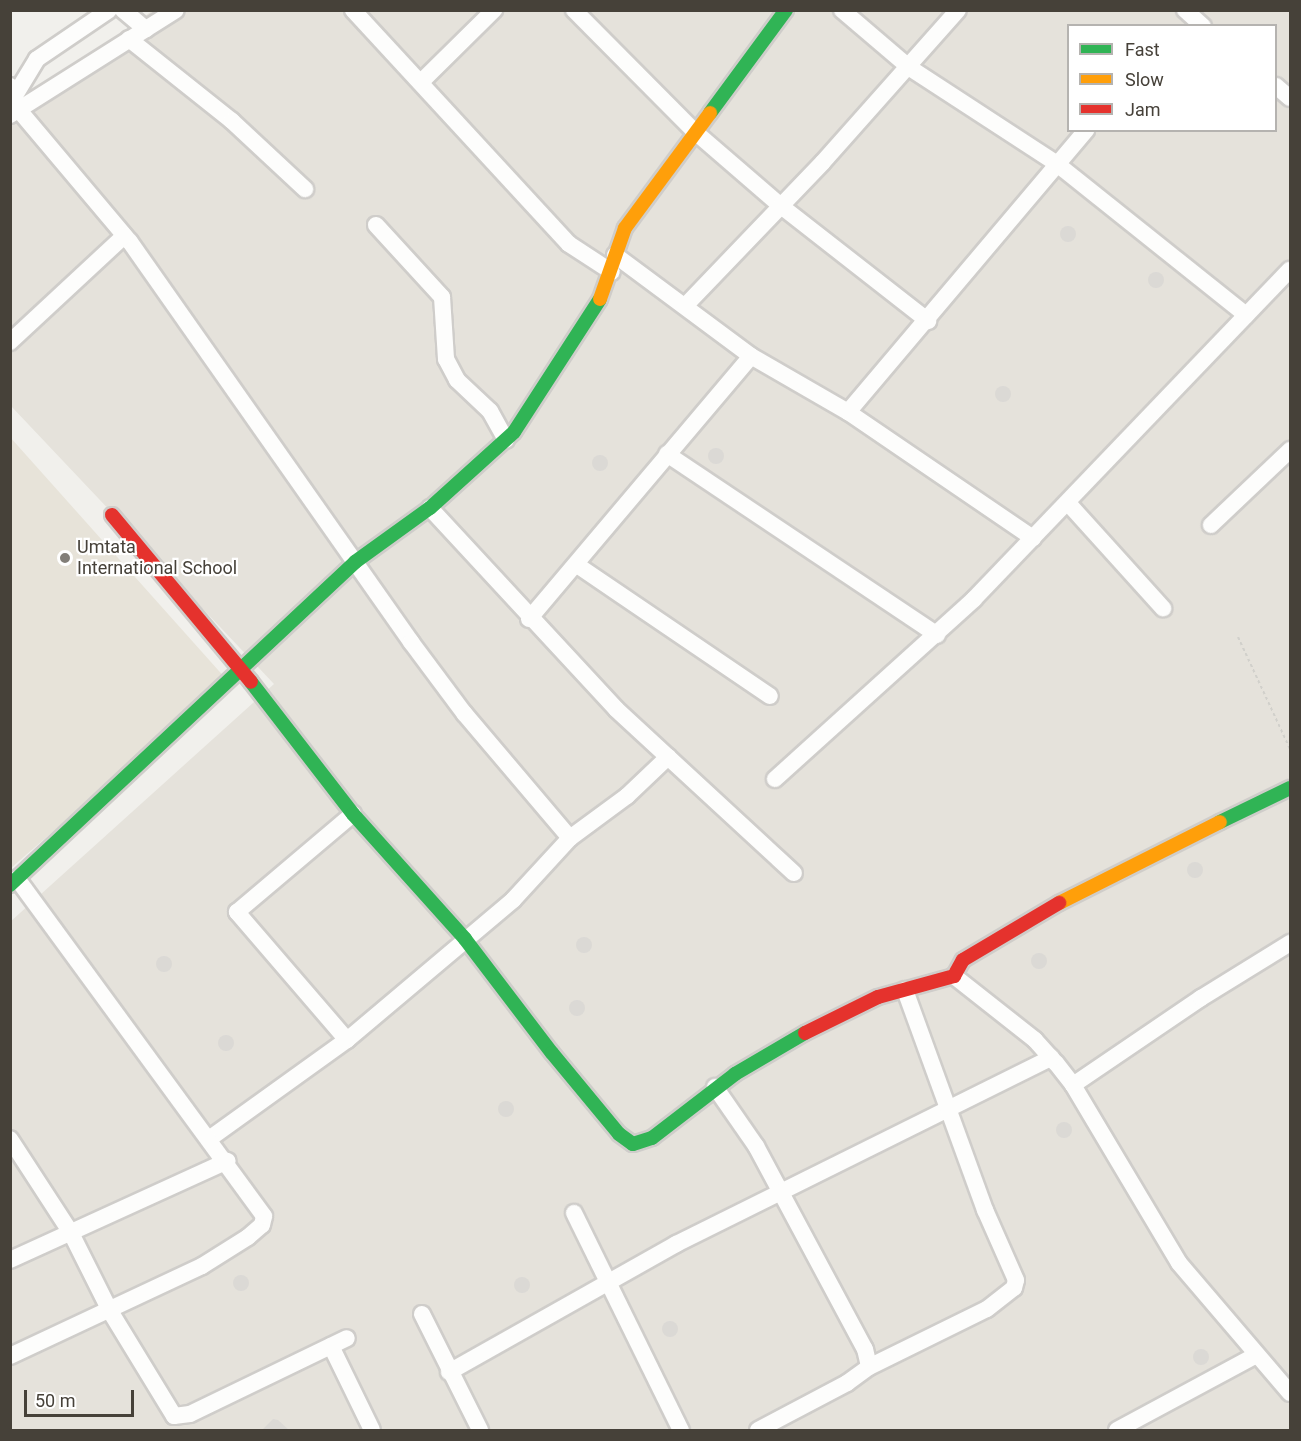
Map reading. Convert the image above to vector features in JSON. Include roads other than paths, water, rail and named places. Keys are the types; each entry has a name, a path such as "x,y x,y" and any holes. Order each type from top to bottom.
{"street":[{"path":"13,102 129,39 176,10"},
{"path":"353,10 422,82 569,244 614,264 685,306 751,356 848,412 1033,538"},
{"path":"422,82 494,10"},
{"path":"574,10 694,131 781,206 928,321"},
{"path":"10,1356 202,1266 261,1225 264,1216 227,1161 14,882 355,562 430,508 506,440 606,290 625,228 694,131 786,10"},
{"path":"842,10 910,68 1057,164 1246,315"},
{"path":"685,306 910,68 958,10"},
{"path":"13,102 37,59 121,11 146,29"},
{"path":"1186,15 1200,24"},
{"path":"129,39 232,121 305,189"},
{"path":"1277,88 1290,98"},
{"path":"13,102 124,236 464,712 570,838"},
{"path":"848,412 928,321 1084,132"},
{"path":"376,225 442,297 446,359 457,380 490,411 506,440"},
{"path":"10,342 124,236"},
{"path":"775,779 937,635 1068,503 1290,270"},
{"path":"529,619 577,565 667,454 751,356"},
{"path":"1211,525 1290,450"},
{"path":"667,454 937,635"},
{"path":"1068,503 1163,608"},
{"path":"430,508 529,619 668,757 794,873"},
{"path":"112,515 242,670 353,814 465,939 552,1053 627,1141 633,1144 652,1138 696,1107 715,1087 821,1024 878,997 954,976 963,960 1090,884 1290,788"},
{"path":"577,565 770,696"},
{"path":"209,1139 347,1040 513,900 570,838 627,796 668,757"},
{"path":"347,1040 237,912 353,814"},
{"path":"1073,1085 1201,998 1290,943"},
{"path":"954,976 1035,1040 1073,1085 1179,1263 1256,1356 1290,1393"},
{"path":"758,1431 847,1383 869,1366 987,1309 1014,1288 1016,1280 985,1210 905,990"},
{"path":"449,1372 609,1280 1051,1058"},
{"path":"715,1087 756,1146 865,1349 869,1366"},
{"path":"10,1139 71,1233 110,1311 177,1418 347,1338"},
{"path":"10,1260 227,1161"},
{"path":"574,1213 609,1280 681,1431"},
{"path":"422,1314 480,1431"},
{"path":"331,1346 372,1431"},
{"path":"1117,1431 1256,1356"}],"place":[{"name":"Umtata International School","path":"65,558"}]}
